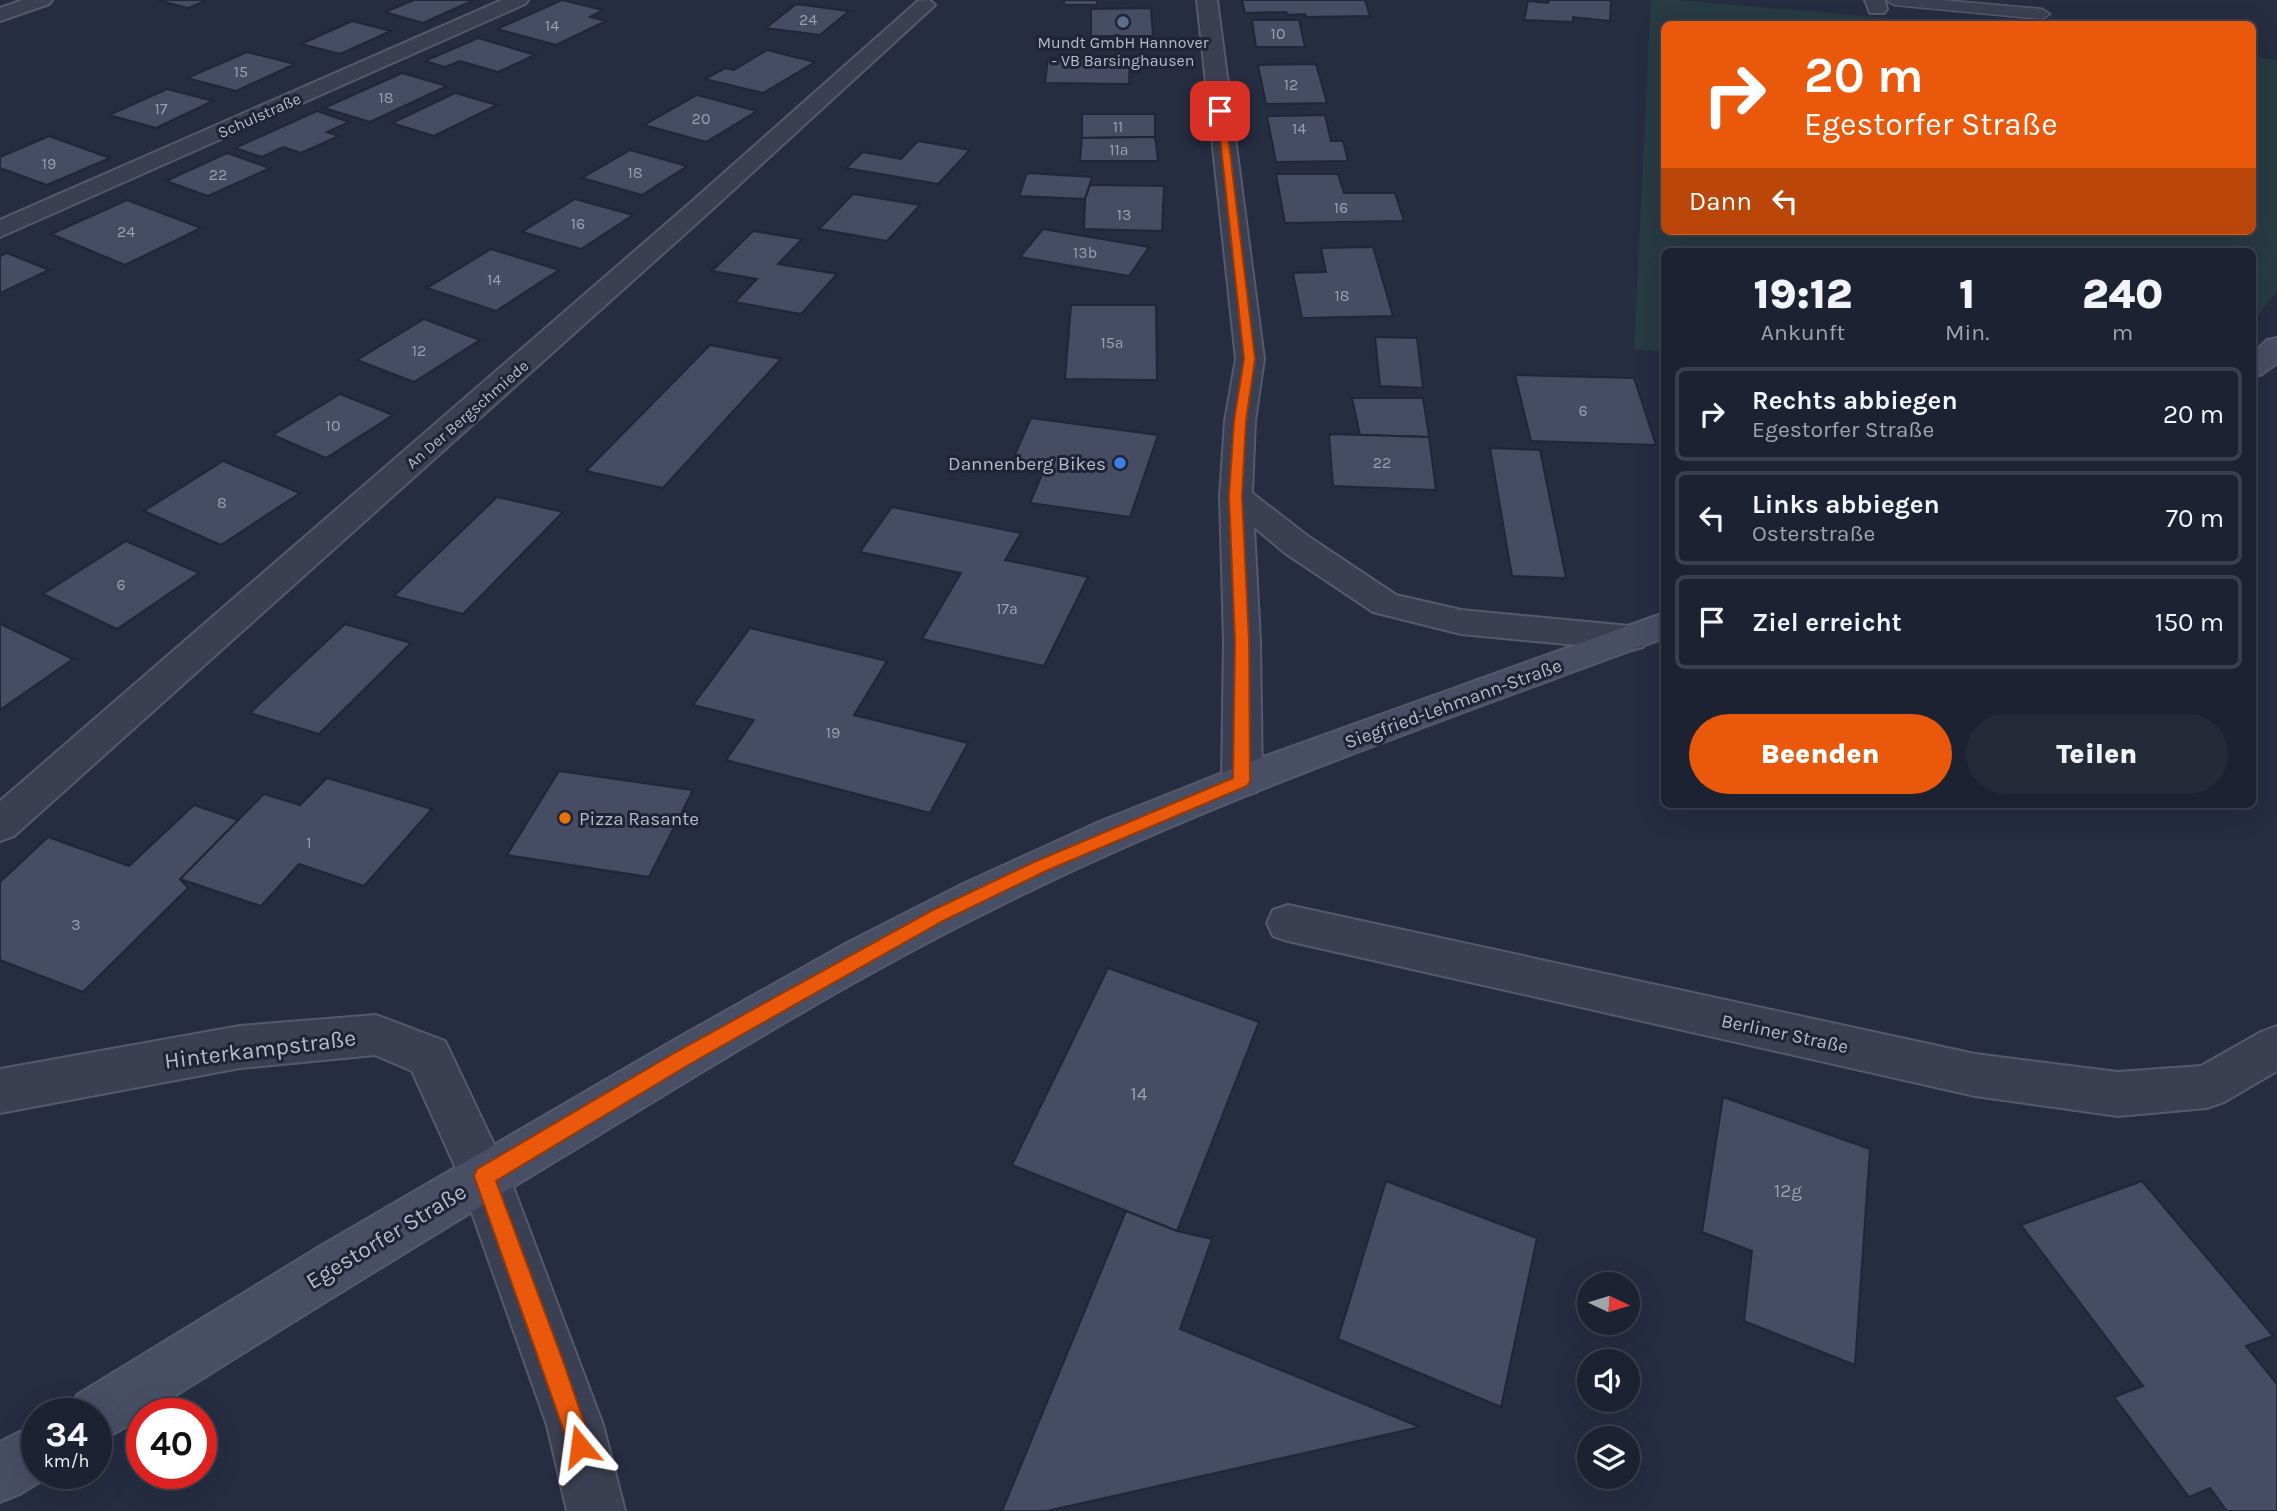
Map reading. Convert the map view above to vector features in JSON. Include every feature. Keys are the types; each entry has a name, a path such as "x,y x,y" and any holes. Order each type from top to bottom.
{"main road":[{"path":"2256,365 2277,346"},
{"name":"Siegfried-Lehmann-Straße","path":"1241,781 1661,626"},
{"name":"Egestorfer Straße","path":"112,1404 484,1176 683,1058 937,916 1040,866 1241,781"},
{"path":"0,1474 21,1461"}],"street":[{"path":"0,15 43,0"},
{"name":"Schulstraße","path":"0,229 518,0"},
{"path":"1207,0 1250,359 1240,421 1236,496 1242,641 1241,781"},
{"name":"An Der Bergschmiede","path":"0,825 928,3"},
{"path":"1236,496 1297,545 1385,604 1461,622 1630,638"},
{"name":"Berliner Straße","path":"1288,923 1975,1075 2118,1094 2207,1087 2277,1047"},
{"name":"Hinterkampstraße","path":"0,1091 240,1047 376,1035 429,1056 484,1176 575,1425 596,1511"}],"lane":[{"path":"1882,3 2042,15"}],"shaded area":[{"path":"1651,0 1680,0 1920,21 1661,21 1661,235 2256,235 2256,57 2277,60 2277,292 2256,317 2256,248 1661,248 1661,352 1634,349"}],"building":[{"path":"208,0 188,8 160,1"},
{"path":"414,0 474,0 423,23 385,12"},
{"path":"562,0 603,10 590,17 606,21 556,45 497,29"},
{"path":"1064,0 1097,0 1097,5 1064,5"},
{"path":"1242,0 1365,0 1370,16 1306,17 1305,14 1288,15 1286,12 1245,13"},
{"path":"1549,0 1611,0 1610,21 1573,17 1573,22 1524,20 1528,1 1548,3"},
{"path":"796,4 849,11 820,35 766,28"},
{"path":"1151,8 1153,36 1091,36 1091,9"},
{"path":"1252,20 1299,20 1305,47 1256,47"},
{"path":"352,21 391,31 340,54 301,44"},
{"path":"478,38 535,55 498,72 460,61 445,67 425,61"},
{"path":"767,50 815,62 763,93 705,79 725,68 734,70"},
{"path":"247,52 295,64 236,91 187,78"},
{"path":"1048,58 1130,58 1129,84 1045,83"},
{"path":"1316,64 1327,103 1266,104 1258,65"},
{"path":"402,73 447,86 370,122 324,108"},
{"path":"167,89 213,101 156,128 109,115"},
{"path":"455,93 497,105 434,136 392,123"},
{"path":"697,95 757,111 706,142 644,125"},
{"path":"317,111 349,122 327,132 339,136 301,153 283,147 262,157 235,148"},
{"path":"1082,114 1155,114 1155,137 1082,138"},
{"path":"1325,115 1331,141 1343,141 1348,161 1276,162 1267,116"},
{"path":"49,136 110,158 47,185 0,168 0,157"},
{"path":"1155,137 1158,161 1080,161 1082,138"},
{"path":"918,141 970,150 938,184 846,168 863,152 901,159"},
{"path":"630,150 687,166 642,195 582,178"},
{"path":"227,153 270,168 208,196 166,181"},
{"path":"1027,173 1092,177 1085,199 1019,196"},
{"path":"1276,174 1338,174 1344,193 1395,193 1404,221 1285,223"},
{"path":"1090,185 1164,186 1162,231 1084,229 1085,199"},
{"path":"853,194 920,205 887,241 819,229"},
{"path":"575,199 633,215 581,249 522,232"},
{"path":"127,200 201,228 125,265 51,234"},
{"path":"1043,229 1149,247 1129,276 1020,257"},
{"path":"753,231 802,239 778,264 837,274 801,314 735,302 757,279 712,271"},
{"path":"1373,247 1393,316 1302,318 1293,273 1326,272 1321,248"},
{"path":"491,249 559,270 496,311 427,288"},
{"path":"7,253 49,270 0,293 0,256"},
{"path":"1071,305 1156,305 1157,380 1065,379"},
{"path":"424,319 480,340 414,382 357,360"},
{"path":"1375,337 1417,338 1423,388 1380,386"},
{"path":"710,345 781,359 663,488 586,471"},
{"path":"1515,375 1634,378 1656,445 1531,441"},
{"path":"340,394 393,415 326,458 273,435"},
{"path":"1352,398 1423,398 1429,437 1360,435"},
{"path":"1031,418 1158,435 1130,517 1030,503 1046,465 1012,461"},
{"path":"1329,434 1429,437 1436,490 1333,486"},
{"path":"1490,448 1540,450 1566,578 1512,576"},
{"path":"223,461 300,493 221,545 144,511"},
{"path":"497,497 563,512 463,614 394,596"},
{"path":"892,507 1021,533 1005,560 1088,577 1044,666 922,639 961,573 860,552"},
{"path":"126,541 199,573 117,629 43,594"},
{"path":"0,624 73,659 0,710"},
{"path":"345,624 411,643 319,734 250,713"},
{"path":"750,628 887,661 854,715 968,743 930,813 726,760 754,720 693,705"},
{"path":"559,771 693,790 649,877 507,855"},
{"path":"327,778 432,809 364,886 299,864 261,906 180,879 264,794 300,805"},
{"path":"194,805 238,820 180,879 188,888 83,992 0,960 0,882 48,837 129,866"},
{"path":"1108,968 1259,1022 1177,1231 1012,1165"},
{"path":"1723,1097 1870,1149 1855,1365 1744,1321 1752,1251 1702,1232"},
{"path":"1386,1181 1537,1238 1501,1407 1338,1339"},
{"path":"2142,1181 2273,1336 2246,1346 2277,1384 2277,1511 2227,1511 2210,1488 2189,1497 2114,1397 2143,1386 2021,1225"},
{"path":"1126,1211 1177,1231 1212,1239 1180,1329 1420,1427 1047,1511 1002,1511"}],"place":[{"name":"Mundt GmbH Hannover - VB Barsinghausen","path":"1123,22"},
{"name":"Dannenberg Bikes","path":"1120,463"},
{"name":"Pizza Rasante","path":"565,818"}],"route":[{"path":"580,1446 575,1425 484,1176 683,1058 937,916 1040,866 1241,781 1242,641 1236,496 1240,421 1250,359 1220,111"}]}
